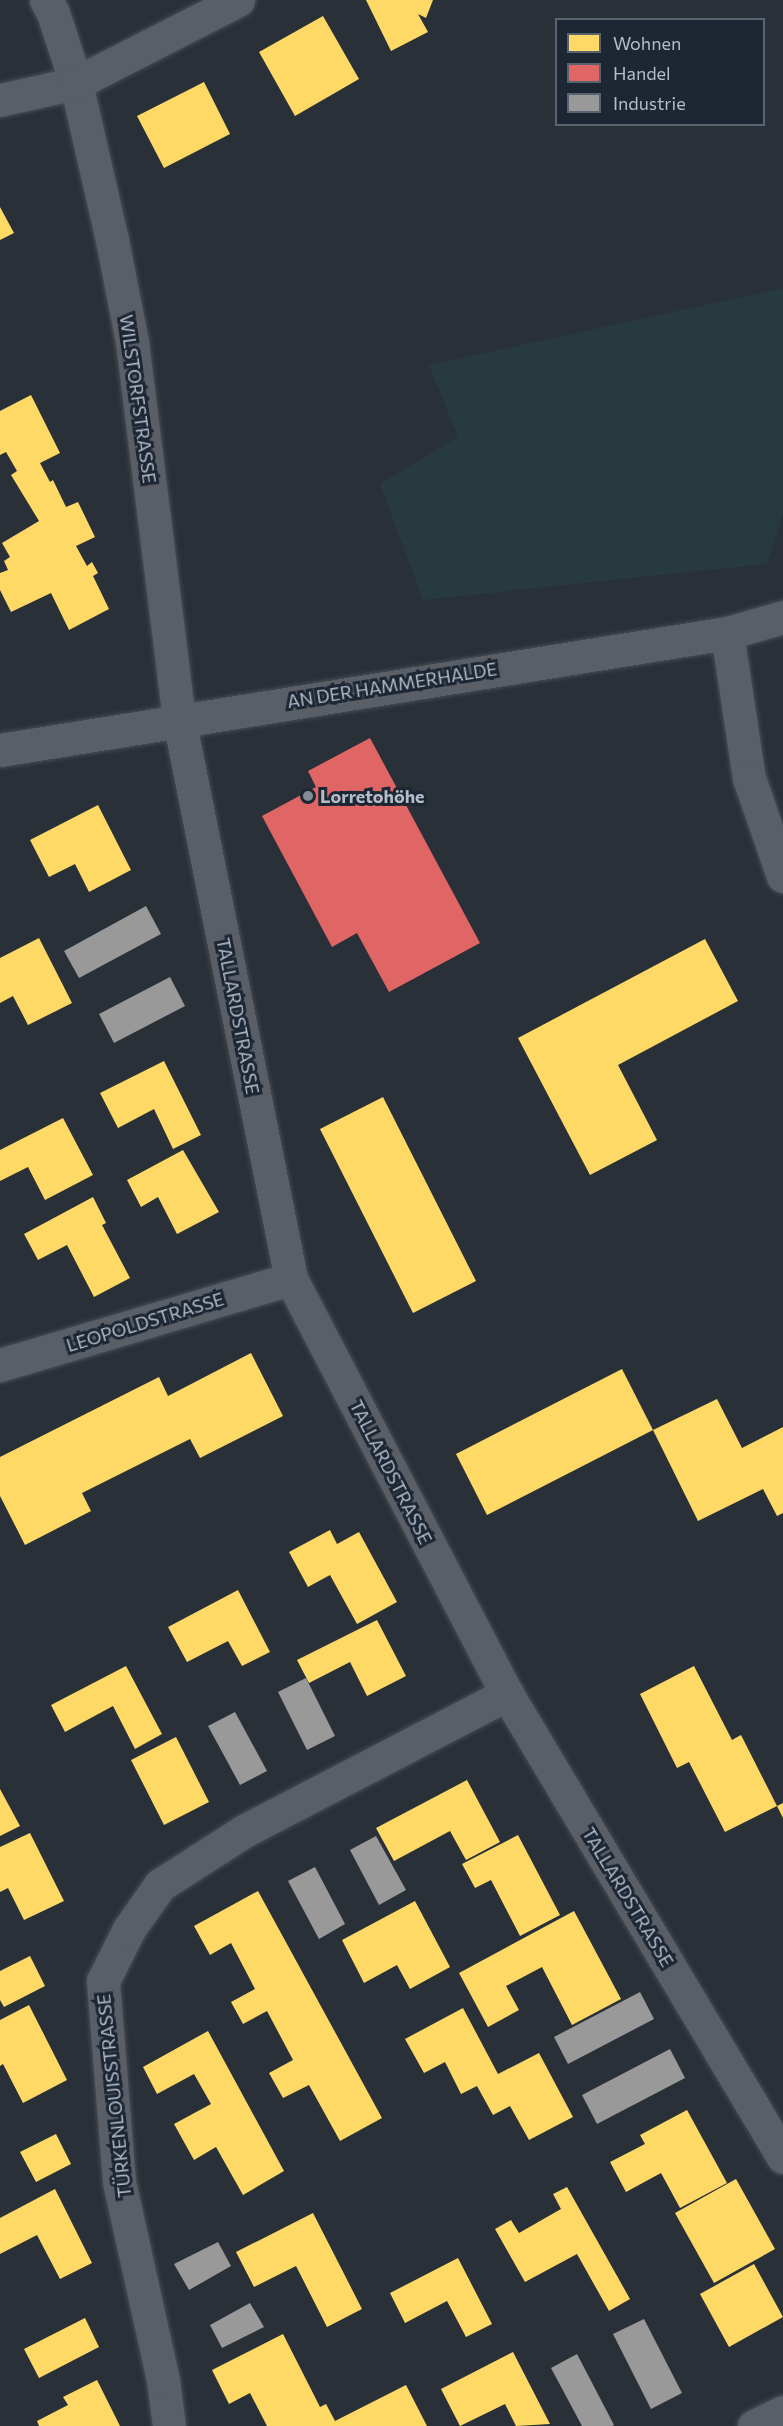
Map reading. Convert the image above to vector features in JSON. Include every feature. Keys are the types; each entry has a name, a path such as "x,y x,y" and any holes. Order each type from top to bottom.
{"street":[{"name":"WILSTORFSTRASSE","path":"46,0 53,13 76,82 112,240 132,342 179,719"},
{"path":"0,100 76,82 238,0"},
{"name":"AN DER HAMMERHALDE","path":"0,750 179,719 727,633 783,617"},
{"path":"727,633 749,778 783,876"},
{"name":"TALLARDSTRASSE","path":"179,719 291,1279 507,1694 783,2157"},
{"name":"LEOPOLDSTRASSE","path":"0,1365 291,1279"},
{"name":"TÜRKENLOUISSTRASSE","path":"169,2426 164,2380 119,2181 103,1981 129,1929 160,1885 244,1831 507,1694"},
{"path":"754,2426 783,2412"}],"green space":[{"path":"783,288 783,513 767,564 423,600 380,484 458,437 429,365"}],"building: Wohnen":[{"path":"366,0 433,0 426,18 418,14 428,32 391,51"},
{"path":"323,16 359,79 295,116 259,52"},
{"path":"204,82 230,134 164,168 137,116"},
{"path":"0,207 14,233 0,240"},
{"path":"31,395 60,453 40,463 50,482 53,480 66,507 78,502 95,537 76,546 87,566 92,562 98,573 93,576 109,609 69,630 51,593 11,612 0,590 0,573 8,570 4,561 10,557 2,543 39,521 11,475 17,471 6,452 0,455 0,411"},
{"path":"98,805 131,870 89,892 75,864 49,877 30,840"},
{"path":"39,938 72,1003 28,1025 13,996 0,1003 0,958"},
{"path":"705,939 738,1001 618,1065 657,1140 590,1175 518,1038"},
{"path":"164,1061 201,1135 173,1149 154,1109 118,1128 100,1093"},
{"path":"383,1097 476,1281 413,1313 320,1129"},
{"path":"63,1118 93,1175 45,1200 28,1167 0,1181 0,1150"},
{"path":"183,1150 219,1212 177,1234 158,1197 141,1207 127,1180"},
{"path":"93,1197 106,1223 102,1225 130,1278 94,1297 67,1245 38,1260 24,1234"},
{"path":"251,1353 283,1416 200,1458 190,1439 82,1493 91,1511 25,1545 0,1496 0,1457 159,1377 168,1396"},
{"path":"622,1369 653,1430 487,1515 456,1454"},
{"path":"717,1399 742,1448 783,1427 783,1513 777,1516 763,1489 698,1521 653,1430"},
{"path":"330,1530 337,1544 359,1532 397,1602 357,1624 330,1575 308,1587 289,1552"},
{"path":"238,1590 270,1652 242,1666 228,1641 187,1662 168,1627"},
{"path":"377,1620 406,1676 367,1696 350,1662 309,1683 297,1660"},
{"path":"126,1666 162,1734 135,1749 113,1706 65,1732 51,1705"},
{"path":"694,1666 732,1740 741,1735 777,1806 725,1832 689,1762 677,1768 640,1694"},
{"path":"176,1737 209,1802 164,1825 131,1760"},
{"path":"467,1780 500,1842 466,1860 450,1831 394,1861 376,1828"},
{"path":"0,1789 20,1826 0,1836"},
{"path":"783,1803 783,1818 777,1806"},
{"path":"30,1833 64,1901 24,1920 8,1888 0,1892 0,1847"},
{"path":"518,1835 560,1915 520,1936 491,1880 475,1888 462,1864"},
{"path":"258,1891 382,2118 340,2141 309,2085 283,2098 269,2073 293,2060 267,2011 243,2024 231,2002 255,1989 231,1943 210,1955 194,1926"},
{"path":"415,1901 450,1967 410,1989 397,1965 364,1983 342,1940"},
{"path":"574,1911 621,1999 572,2025 542,1967 506,1986 519,2010 488,2027 459,1973"},
{"path":"30,1956 45,1986 4,2007 0,2000 0,1971"},
{"path":"29,2005 67,2080 23,2103 3,2064 0,2066 0,2020"},
{"path":"463,2008 498,2074 539,2053 573,2117 529,2140 510,2106 493,2115 477,2086 461,2094 445,2062 424,2073 405,2039"},
{"path":"208,2031 284,2171 243,2195 216,2147 194,2160 174,2124 211,2104 194,2074 157,2094 143,2067"},
{"path":"687,2110 727,2183 680,2208 661,2173 626,2192 610,2162 645,2144 640,2135"},
{"path":"56,2134 71,2164 36,2182 20,2152"},
{"path":"736,2179 775,2249 714,2283 675,2213"},
{"path":"567,2187 630,2299 609,2311 577,2254 525,2282 495,2229 511,2220 519,2233 561,2209 553,2194"},
{"path":"55,2189 92,2263 60,2279 37,2235 0,2254 0,2218"},
{"path":"313,2213 362,2309 327,2327 296,2266 254,2287 236,2252"},
{"path":"458,2258 492,2324 466,2337 447,2301 405,2323 390,2293"},
{"path":"754,2264 783,2317 729,2347 700,2294"},
{"path":"85,2318 99,2347 39,2378 24,2349"},
{"path":"283,2334 320,2407 326,2404 335,2421 406,2385 427,2426 267,2426 250,2393 229,2404 212,2370"},
{"path":"513,2352 550,2424 516,2426 505,2404 460,2426 441,2389"},
{"path":"97,2380 120,2426 39,2426 37,2421 68,2405 63,2397"}],"building: Handel":[{"path":"370,738 480,943 389,992 357,933 332,947 262,816 316,787 308,771"}],"building: Industrie":[{"path":"146,906 161,934 79,978 64,951"},
{"path":"170,977 185,1006 114,1043 99,1014"},
{"path":"306,1678 335,1736 307,1750 278,1692"},
{"path":"235,1712 267,1771 240,1785 208,1726"},
{"path":"376,1836 406,1890 379,1905 350,1850"},
{"path":"315,1867 345,1924 319,1939 288,1881"},
{"path":"640,1992 654,2019 568,2064 554,2037"},
{"path":"670,2049 685,2078 597,2124 582,2095"},
{"path":"218,2242 231,2266 189,2290 174,2264"},
{"path":"250,2303 264,2327 222,2348 210,2325"},
{"path":"644,2319 682,2393 651,2409 613,2334"},
{"path":"577,2354 614,2425 582,2426 551,2368"}],"place":[{"name":"Lorretohöhe","path":"308,796"}]}
